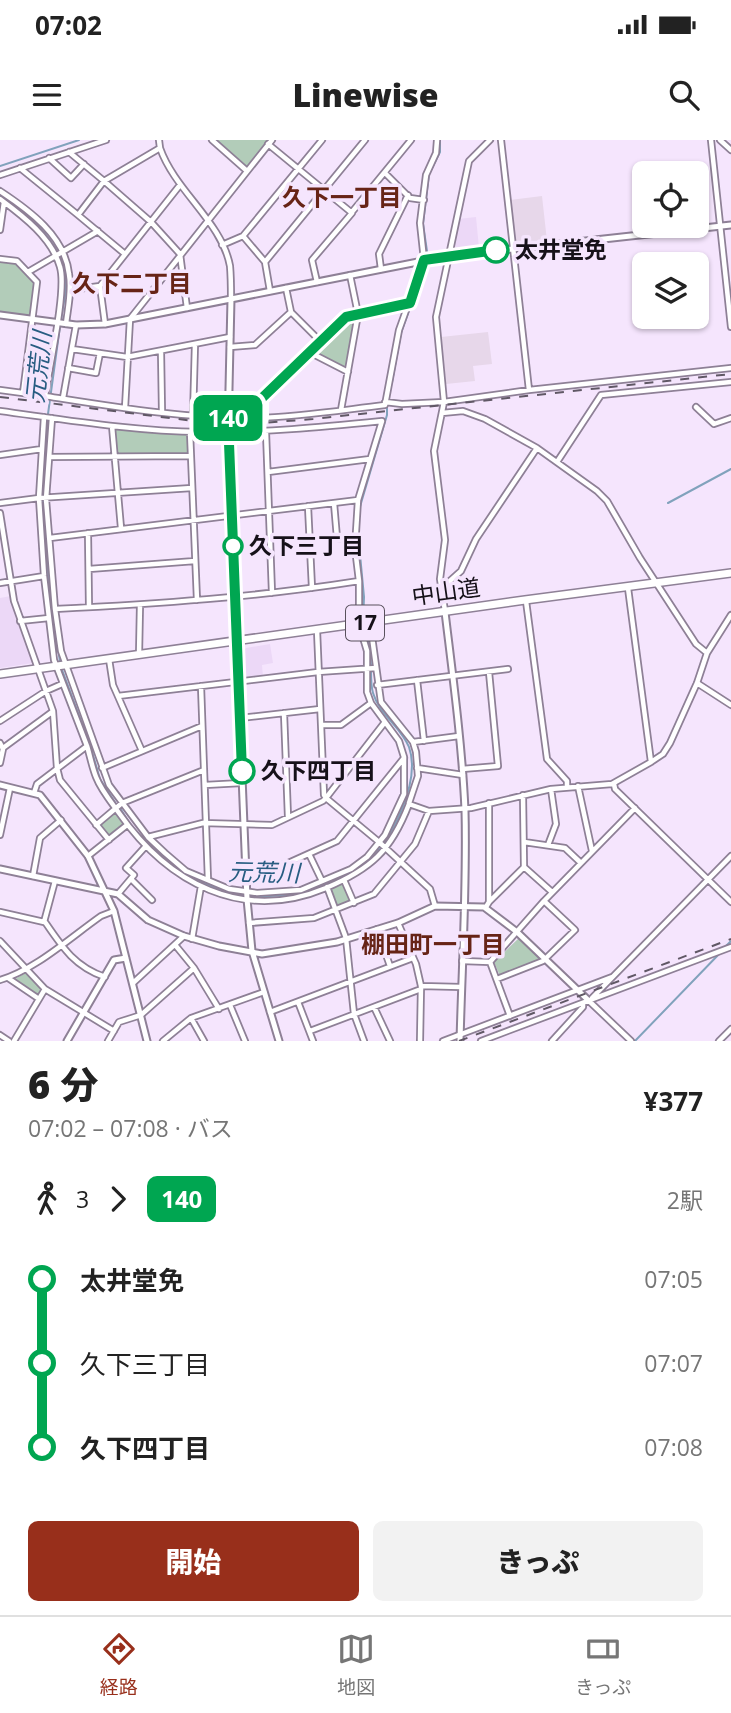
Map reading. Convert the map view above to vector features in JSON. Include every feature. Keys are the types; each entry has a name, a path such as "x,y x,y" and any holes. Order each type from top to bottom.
{"highway":[{"name":"中山道","path":"0,674 731,573"}],"street":[{"path":"0,175 106,140"},
{"path":"159,140 170,172 222,245 230,266 228,433 247,896 252,951 279,1041"},
{"path":"212,140 247,171"},
{"path":"222,245 243,236 322,140"},
{"path":"265,262 365,140"},
{"path":"317,282 312,260 411,140"},
{"path":"0,390 125,408 228,418 261,418 385,405 399,330 424,260 420,223 426,175 436,153 437,140"},
{"path":"460,1038 465,809 440,579 445,540 434,451 444,402 436,317 469,160 490,140"},
{"path":"501,140 529,390"},
{"path":"711,140 731,327"},
{"path":"720,140 731,150"},
{"path":"125,408 130,319 270,142 352,213"},
{"path":"78,215 104,181 160,148"},
{"path":"69,152 151,222 180,254 187,308"},
{"path":"49,158 71,178 84,164"},
{"path":"20,167 125,254"},
{"path":"385,173 410,198 424,200"},
{"path":"70,290 100,286 180,186"},
{"path":"0,191 28,209 57,241 69,271 66,324"},
{"path":"381,269 379,254 408,195"},
{"path":"0,230 2,201"},
{"path":"2,201 23,216 50,245 61,268 57,322 45,396"},
{"path":"0,315 76,325 105,324 448,256 731,225"},
{"path":"29,272 97,231"},
{"path":"243,236 265,262 270,291"},
{"path":"0,259 17,261 37,282 23,393"},
{"path":"341,410 358,314 350,275"},
{"path":"100,286 105,324"},
{"path":"286,288 291,312 320,341"},
{"path":"261,418 261,399 346,317 410,303"},
{"path":"230,347 255,345 291,312"},
{"path":"63,398 76,325"},
{"path":"72,349 127,357 230,337"},
{"path":"193,416 195,344"},
{"path":"161,351 162,412"},
{"path":"309,352 348,372"},
{"path":"68,368 96,373 100,353"},
{"path":"385,402 444,402 731,368"},
{"path":"557,461 601,395 731,382"},
{"path":"696,407 714,424 731,418"},
{"path":"0,411 112,426 228,433 382,421 358,500 355,539 359,624 368,651 367,692 371,703 399,741 404,757 404,794 389,828 361,862 351,869 301,890 226,897 181,877 145,847 127,825 102,768 98,750 61,652 46,499 52,418"},
{"path":"442,413 463,411 485,419 537,447 607,501 639,558 696,644 707,653"},
{"path":"44,417 39,498 44,576 57,667 87,746 96,779 148,837 186,871 247,896 302,898 367,868 396,832 418,776 413,742 381,702 370,622"},
{"path":"112,426 121,528"},
{"path":"190,432 197,600"},
{"path":"266,432 272,593"},
{"path":"442,589 461,571 476,539 537,447"},
{"path":"0,455 42,449"},
{"path":"49,457 191,456"},
{"path":"268,472 370,459"},
{"path":"0,503 192,488"},
{"path":"50,538 358,500"},
{"path":"334,503 337,538 355,539"},
{"path":"308,506 312,588"},
{"path":"0,513 9,582 20,621 53,711 57,768 65,788 109,840"},
{"path":"88,533 89,607"},
{"path":"89,569 195,561"},
{"path":"0,583 44,576"},
{"path":"55,609 197,600 359,581"},
{"path":"628,588 651,762"},
{"path":"525,600 547,759 567,781 567,787"},
{"path":"139,655 140,605"},
{"path":"409,804 429,811 465,809 551,789 613,784 651,762 663,754 670,743 697,683 707,653 731,615"},
{"path":"20,621 49,618"},
{"path":"317,630 324,795 430,889 435,906"},
{"path":"109,659 113,685 142,751"},
{"path":"118,696 376,668"},
{"path":"377,685 508,669"},
{"path":"417,768 463,772 498,766 489,672"},
{"path":"418,680 424,741"},
{"path":"697,683 731,705"},
{"path":"0,721 46,691 63,684"},
{"path":"201,687 208,880"},
{"path":"321,725 341,724 371,703"},
{"path":"240,719 320,709"},
{"path":"0,763 2,746 53,711"},
{"path":"284,713 288,818"},
{"path":"148,837 206,822 272,825 288,818 326,799 386,722"},
{"path":"102,768 202,726"},
{"path":"413,742 459,736"},
{"path":"34,793 37,785 87,746"},
{"path":"246,864 286,864 337,841 404,757"},
{"path":"96,825 119,805 204,770"},
{"path":"205,785 242,783"},
{"path":"613,784 615,789 731,902"},
{"path":"0,785 42,797 88,856 114,911 147,1041"},
{"path":"578,786 592,851"},
{"path":"0,835 10,788"},
{"path":"548,845 556,824 551,789"},
{"path":"0,869 118,894 148,920 184,936 269,953 337,942 398,923 435,906 488,904 524,867 523,795"},
{"path":"489,803 488,904 546,959 586,1003 631,1041"},
{"path":"490,962 552,892 635,808"},
{"path":"249,923 314,918 374,894 401,863 419,836 429,811"},
{"path":"33,876 40,838 61,820"},
{"path":"88,856 127,825"},
{"path":"524,842 565,848 581,863"},
{"path":"118,894 135,875 126,868 145,847"},
{"path":"309,854 322,881"},
{"path":"552,1041 731,856"},
{"path":"524,867 552,892"},
{"path":"131,879 152,900"},
{"path":"344,880 354,903"},
{"path":"45,922 55,881"},
{"path":"192,939 201,886"},
{"path":"327,887 346,938 354,1014 364,1041"},
{"path":"497,979 546,959 575,930 544,901"},
{"path":"0,980 26,968 101,916 114,911"},
{"path":"0,912 45,922 60,944 87,971 105,977"},
{"path":"398,923 413,957 421,987 420,1041"},
{"path":"377,929 390,966"},
{"path":"133,983 184,936"},
{"path":"0,941 46,989 114,1031"},
{"path":"176,946 194,968 219,1009"},
{"path":"484,1041 731,947"},
{"path":"270,1013 413,957"},
{"path":"67,1041 114,960 126,958"},
{"path":"462,961 490,962"},
{"path":"490,962 510,1016"},
{"path":"108,1041 119,1022 141,1016 194,968"},
{"path":"443,1041 460,1038 616,975"},
{"path":"8,978 39,999"},
{"path":"310,1031 421,987 461,987"},
{"path":"0,1035 11,1041 46,989"},
{"path":"163,1041 191,1018 264,992"},
{"path":"298,1002 313,1041"},
{"path":"230,1005 245,1041"},
{"path":"373,1007 390,1041"},
{"path":"191,1018 204,1041"},
{"path":"719,1041 731,1029"}],"shaded area":[{"path":"542,196 547,241 515,244 510,200"},
{"path":"476,217 479,248 451,251 458,219"},
{"path":"488,332 492,364 473,366 475,381 446,384 441,337"},
{"path":"11,596 33,663 0,668 0,598"},
{"path":"270,644 273,663 262,665 263,677 244,679 241,653 246,648"}],"green space":[{"path":"216,140 269,140 246,168"},
{"path":"0,262 16,263 34,283 30,317 0,313"},
{"path":"355,317 346,368 313,351 347,319"},
{"path":"116,429 185,434 188,436 188,454 117,454"},
{"path":"115,811 123,825 109,837 98,825"},
{"path":"344,883 352,901 337,907 330,889"},
{"path":"519,938 541,959 500,976 494,962"},
{"path":"26,973 41,988 38,995 13,980"}],"waterway":[{"name":"元荒川","path":"0,166 79,140"},
{"name":"元荒川","path":"428,258 423,224 429,174 440,152 440,140"},
{"name":"元荒川","path":"0,196 35,223 54,246 61,260 66,289 61,321"},
{"name":"元荒川","path":"392,382 401,333 426,263"},
{"name":"元荒川","path":"48,414 60,326"},
{"name":"元荒川","path":"359,510 387,415 387,404"},
{"name":"元荒川","path":"42,495 48,420"},
{"path":"668,503 731,469"},
{"name":"元荒川","path":"43,500 49,586 60,662"},
{"name":"元荒川","path":"358,533 364,597 363,622"},
{"name":"元荒川","path":"363,627 370,645 371,666"},
{"name":"元荒川","path":"61,667 100,779 116,804"},
{"name":"元荒川","path":"307,892 352,873 365,864 394,826 407,793 412,761 409,747 376,701 371,672"},
{"name":"元荒川","path":"120,808 130,824"},
{"name":"元荒川","path":"158,854 175,868"},
{"name":"元荒川","path":"186,875 228,893 257,897 298,894"},
{"path":"724,948 731,941"},
{"path":"635,1041 721,952"}],"railway":[{"path":"0,397 194,421 262,423 731,374"},
{"path":"459,1041 731,939"}],"bus line":[{"name":"140","path":"242,771 228,418 261,418 261,399 346,317 410,303 424,260 496,250"}],"place":[{"name":"太井堂免","path":"496,250"},
{"name":"久下三丁目","path":"233,546"},
{"name":"久下四丁目","path":"242,771"}],"district":[{"name":"久下一丁目","path":"342,198"},
{"name":"久下二丁目","path":"132,284"},
{"name":"棚田町一丁目","path":"433,945"}]}
